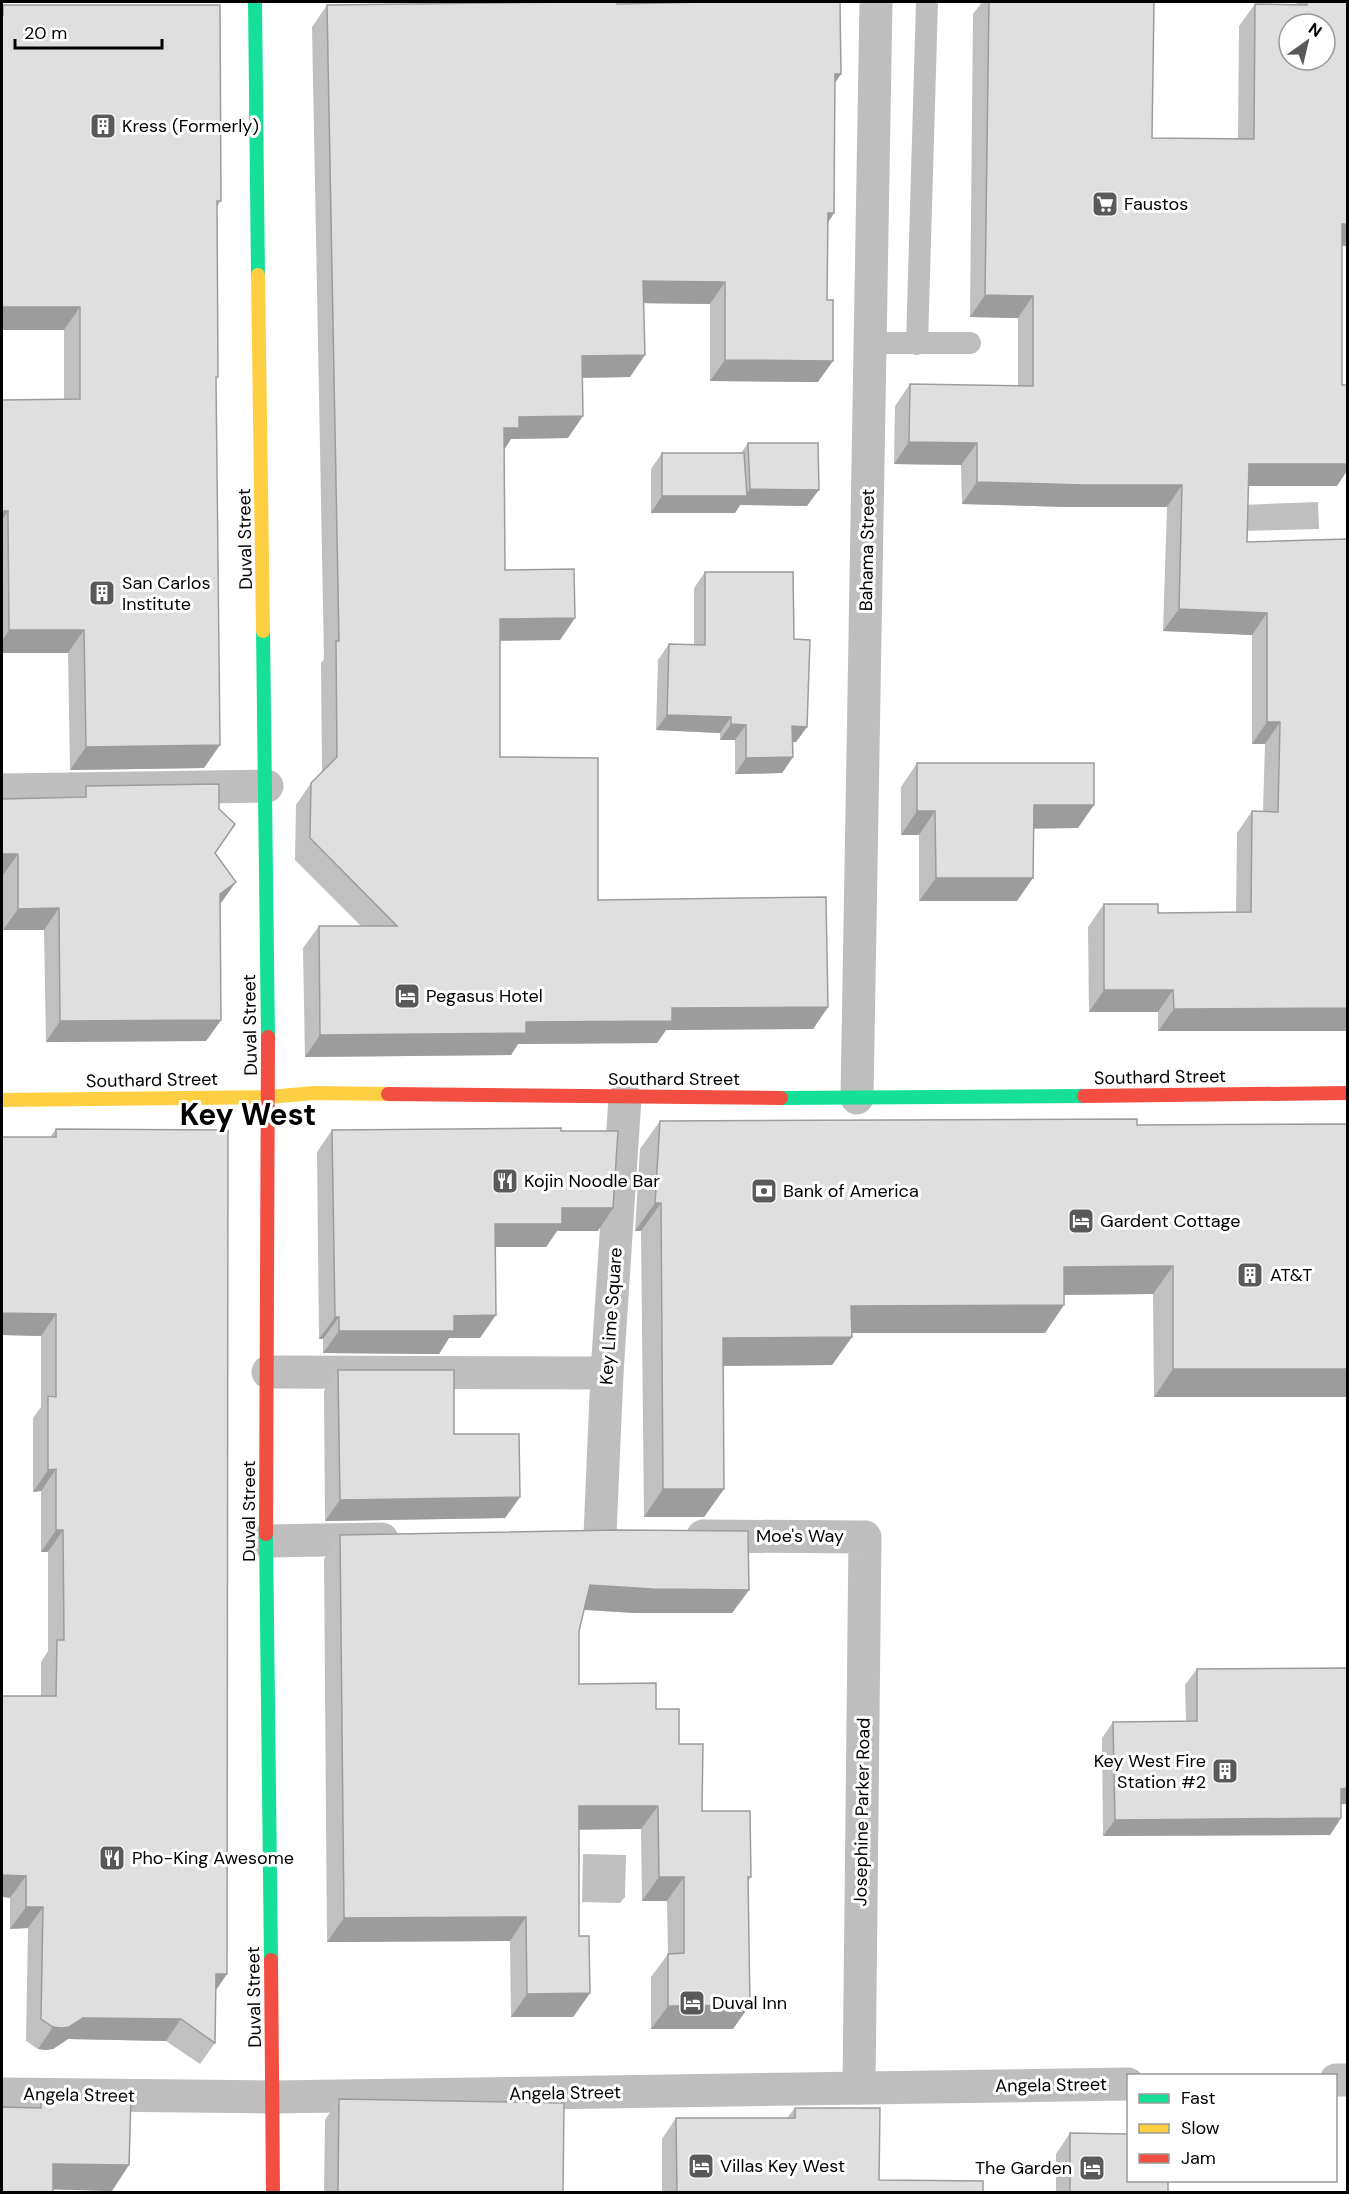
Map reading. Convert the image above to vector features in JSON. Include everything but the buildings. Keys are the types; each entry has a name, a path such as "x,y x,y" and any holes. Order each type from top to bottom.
{"street":[{"name":"Duval Street","path":"255,2 267,786 269,1097 266,1541 273,2193"},
{"name":"Bahama Street","path":"857,1098 876,2"},
{"path":"2,790 267,786"},
{"name":"Southard Street","path":"2,1100 269,1097 314,1093 625,1098 857,1098 1347,1093"},
{"name":"Key Lime Square","path":"625,1098 607,1373 588,1535 634,1535"},
{"path":"268,1372 607,1373"},
{"name":"Moe's Way","path":"669,1535 865,1537"},
{"name":"Josephine Parker Road","path":"859,2088 865,1537"},
{"path":"266,1541 409,1538"},
{"name":"Angela Street","path":"2,2094 273,2097 1127,2084"}],"lane":[{"path":"917,344 927,2"},
{"path":"870,343 970,343"}],"shaded area":[{"path":"1318,502 1319,529 1242,531 1241,505"},
{"path":"583,1854 626,1855 625,1897 620,1903 582,1902"}],"traffic: fast":[{"path":"255,2 258,275"},
{"path":"263,631 268,1037"},
{"path":"781,1098 1084,1096"},
{"path":"266,1534 271,1960"}],"traffic: slow":[{"path":"258,275 263,631"},
{"path":"2,1100 269,1097 314,1093 388,1094"}],"traffic: jam":[{"path":"266,1534 268,1037"},
{"path":"1084,1096 1348,1093"},
{"path":"388,1094 781,1098"},
{"path":"271,1960 273,2192"}],"place":[{"name":"Kress (Formerly)","path":"103,126"},
{"name":"Faustos","path":"1105,204"},
{"name":"San Carlos Institute","path":"102,593"},
{"name":"Pegasus Hotel","path":"407,996"},
{"name":"Kojin Noodle Bar","path":"505,1181"},
{"name":"Bank of America","path":"764,1191"},
{"name":"Gardent Cottage","path":"1081,1221"},
{"name":"AT&T","path":"1250,1275"},
{"name":"Key West Fire Station #2","path":"1225,1771"},
{"name":"Pho-King Awesome","path":"112,1858"},
{"name":"Duval Inn","path":"692,2003"},
{"name":"Villas Key West","path":"701,2166"},
{"name":"The Garden","path":"1092,2168"}],"district":[{"name":"Key West","path":"248,1115"}]}
